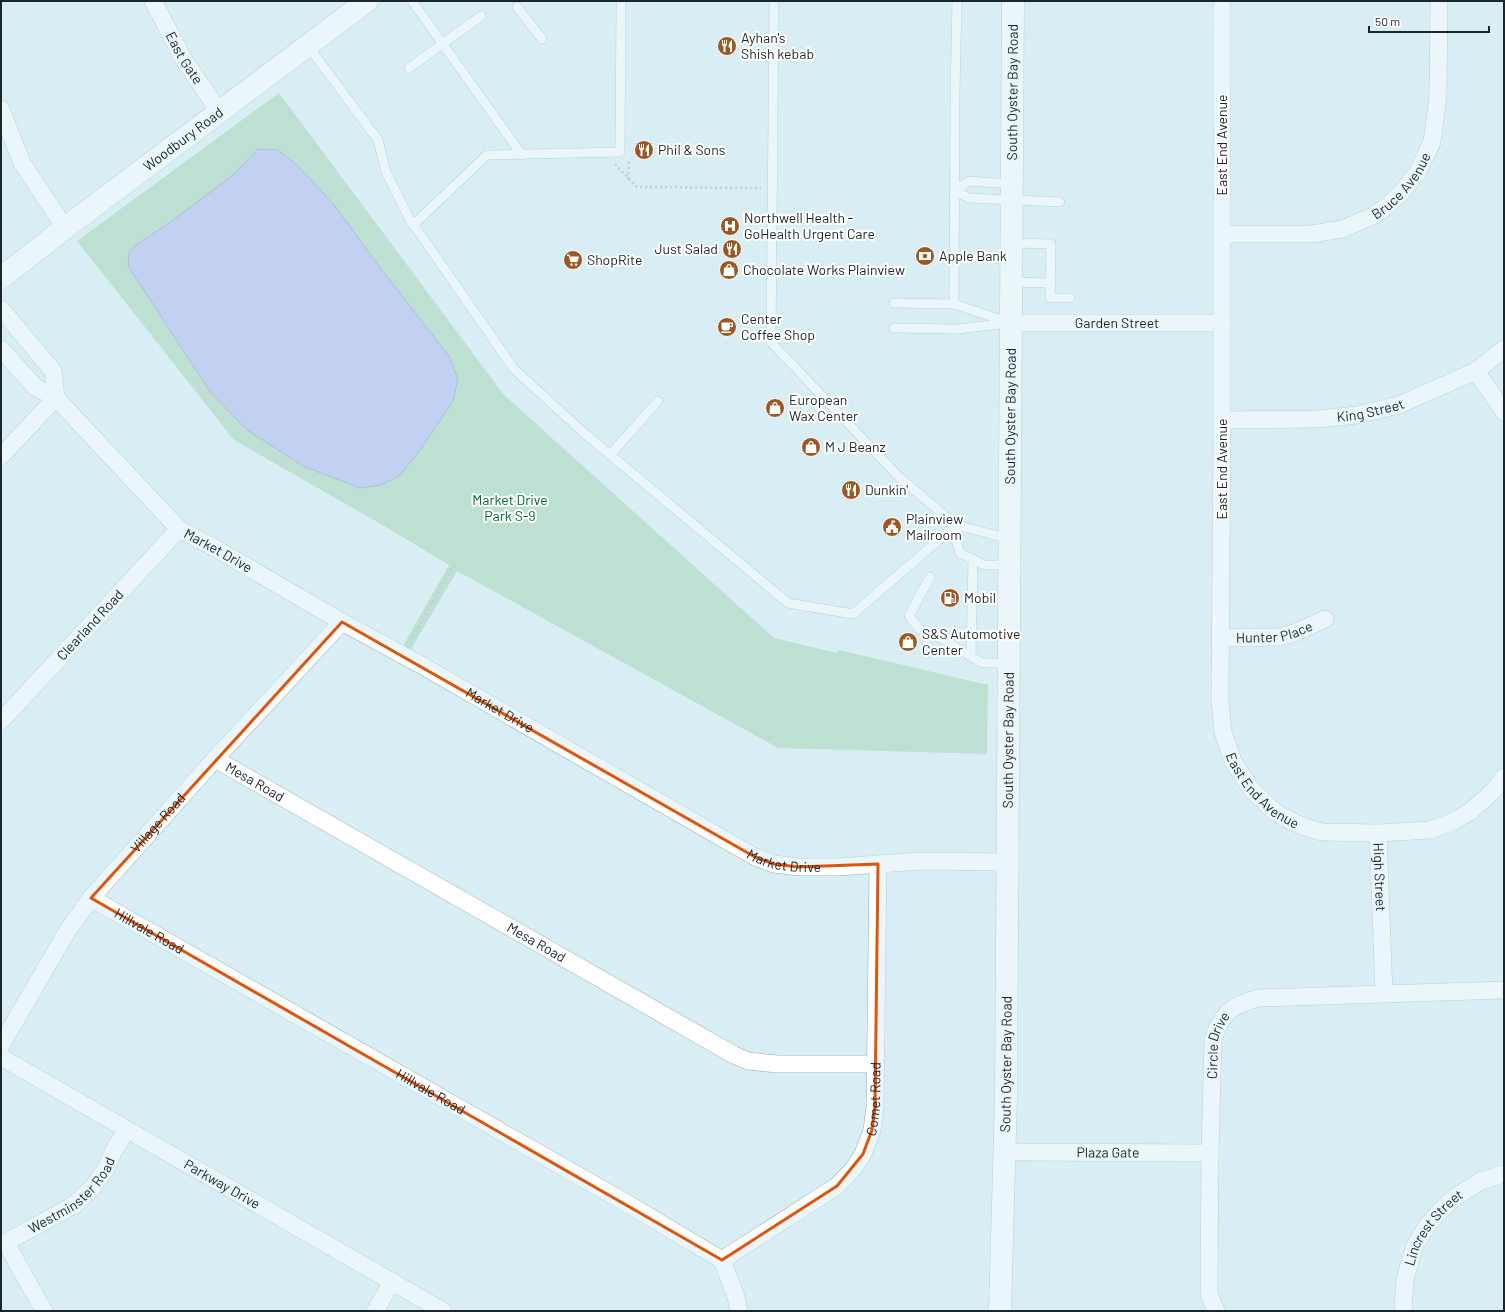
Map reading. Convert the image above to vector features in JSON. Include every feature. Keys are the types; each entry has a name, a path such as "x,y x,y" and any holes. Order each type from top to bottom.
{"main road":[{"name":"Woodbury Road","path":"1,278 219,111 367,1"},
{"name":"South Oyster Bay Road","path":"1000,1311 1006,1152 1013,1"}],"street":[{"name":"East Gate","path":"154,1 184,60 219,111"},
{"name":"East End Avenue","path":"1222,1 1222,420 1220,699 1223,732 1233,761 1251,789 1275,812 1295,823 1322,832 1378,833"},
{"name":"Bruce Avenue","path":"1222,234 1312,234 1342,229 1373,216 1386,207 1401,193 1417,173 1432,142 1438,96 1439,1"},
{"path":"1,109 22,163 65,228"},
{"path":"1,309 53,371 56,398 1,456"},
{"name":"Garden Street","path":"1011,323 1222,324"},
{"name":"Market Drive","path":"1,349 34,387 56,398 179,529 755,857 774,864 798,867 920,861 1008,862"},
{"name":"King Street","path":"1222,420 1318,419 1357,415 1399,405 1476,370 1504,349"},
{"path":"1476,370 1504,412"},
{"name":"Clearland Road","path":"1,721 179,529"},
{"name":"Hunter Place","path":"1221,638 1279,637 1294,633 1325,620"},
{"name":"Village Road","path":"1,1045 68,930 91,898 215,759 342,622"},
{"name":"Mesa Road","path":"215,759 734,1055 748,1061 777,1064 875,1064"},
{"name":"High Street","path":"1384,994 1378,833 1431,830 1456,820 1472,811 1493,791 1504,777"},
{"name":"Comet Road","path":"722,1260 837,1186 854,1168 863,1154 872,1130 875,1107 878,864"},
{"name":"Hillvale Road","path":"91,898 621,1200 722,1260"},
{"name":"Circle Drive","path":"1216,1311 1209,1294 1210,1153 1213,1039 1218,1024 1230,1010 1246,1001 1260,998 1504,990"},
{"name":"Parkway Drive","path":"1,1057 443,1311"},
{"name":"Westminster Road","path":"3,1244 74,1205 93,1187 106,1169 114,1150 127,1130"},
{"name":"Plaza Gate","path":"1006,1152 1210,1153"},
{"name":"Lincrest Street","path":"1403,1311 1405,1279 1415,1245 1427,1226 1455,1197 1481,1181 1504,1174"},
{"path":"3,1244 44,1311"},
{"path":"722,1260 736,1297 739,1311"},
{"path":"375,1311 392,1282"}],"lane":[{"path":"412,1 522,155"},
{"path":"413,225 487,155 620,152 621,1"},
{"path":"774,1 771,342 899,477 956,525 1010,539"},
{"path":"954,304 957,1"},
{"path":"517,7 542,39"},
{"path":"409,68 481,16"},
{"path":"308,45 378,140 386,172 413,225 514,369 584,433 788,602 853,614 956,525"},
{"path":"955,191 969,181 1060,202"},
{"path":"955,191 969,198 1012,192"},
{"path":"1012,243 1051,244 1050,298 1070,298"},
{"path":"1011,282 1051,283"},
{"path":"894,303 954,304 1011,323"},
{"path":"894,328 958,329 1011,323"},
{"path":"610,455 658,401"},
{"path":"956,525 956,540 960,553 984,565 1010,565"},
{"path":"971,657 973,559"},
{"path":"930,577 909,616 919,629 944,640 982,663 1009,663"}],"path":[{"path":"605,153 637,187 772,188"},
{"path":"410,643 455,563"}],"highlighted area":[{"path":"342,622 755,857 774,864 798,867 878,864 875,1107 872,1130 863,1154 837,1186 722,1260 91,898"}],"green space":[{"name":"Market Drive Park S-9","path":"279,93 504,395 774,638 837,653 839,650 988,685 987,754 778,748 457,571 407,656 400,651 449,565 234,440 77,241"}],"water":[{"path":"258,149 278,150 299,167 334,205 381,269 449,356 458,379 453,401 418,453 399,476 381,485 360,488 303,466 247,430 211,393 128,266 129,252 136,245 172,221 233,175"}],"place":[{"name":"Ayhan's Shish kebab","path":"727,46"},
{"name":"Phil & Sons","path":"644,150"},
{"name":"Northwell Health - GoHealth Urgent Care","path":"730,226"},
{"name":"Just Salad","path":"732,249"},
{"name":"Apple Bank","path":"925,256"},
{"name":"ShopRite","path":"573,260"},
{"name":"Chocolate Works Plainview","path":"729,270"},
{"name":"Center Coffee Shop","path":"727,327"},
{"name":"European Wax Center","path":"775,408"},
{"name":"M J Beanz","path":"811,447"},
{"name":"Dunkin'","path":"851,490"},
{"name":"Plainview Mailroom","path":"892,527"},
{"name":"Mobil","path":"950,598"},
{"name":"S&S Automotive Center","path":"908,642"}]}
